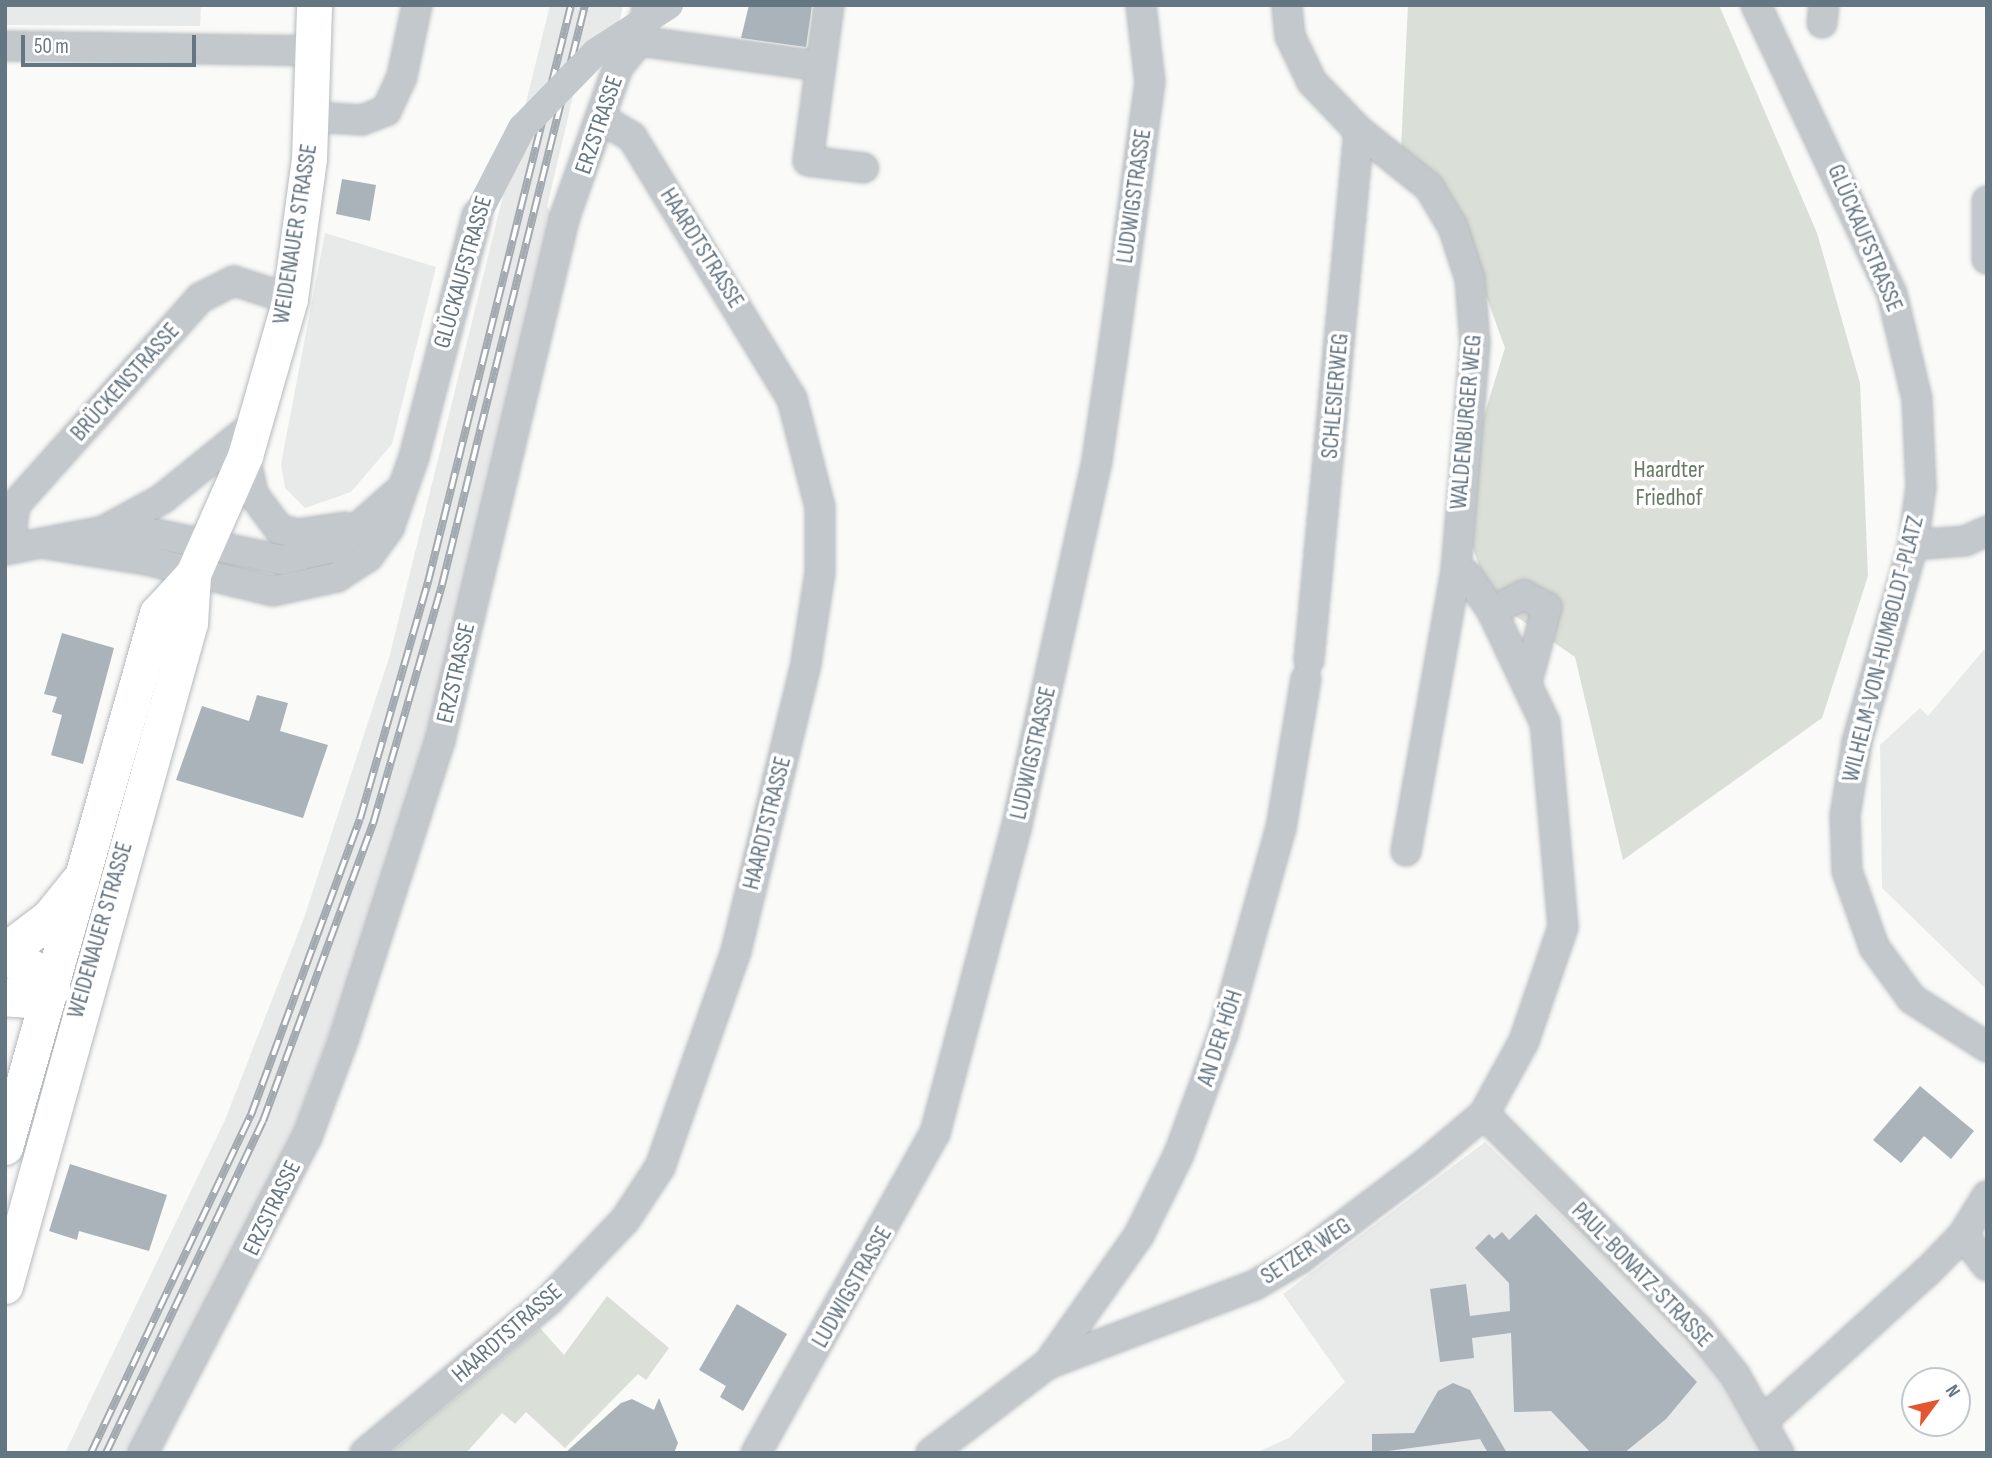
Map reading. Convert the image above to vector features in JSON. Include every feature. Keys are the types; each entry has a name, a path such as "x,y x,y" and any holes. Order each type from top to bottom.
{"highway":[{"path":"66,993 11,950 80,882"},
{"path":"5,997 32,999 66,993"}],"main road":[{"name":"WEIDENAUER STRASSE","path":"5,1286 66,993 80,882 157,613 198,561 251,440 290,299 312,117 314,5"},
{"name":"WEIDENAUER STRASSE","path":"5,1147 66,993 190,623 198,561"}],"street":[{"path":"312,117 362,120 386,111 402,76 417,5"},
{"path":"648,5 639,41 819,66"},
{"name":"GLÜCKAUFSTRASSE","path":"198,561 273,591 337,577 369,557 389,528 419,437 470,234 495,174 522,128 560,86 596,52 669,5"},
{"path":"830,5 819,66 808,161 864,168"},
{"name":"LUDWIGSTRASSE","path":"756,1453 935,1133 1016,829 1097,460 1150,82 1141,5"},
{"name":"WALDENBURGER WEG","path":"1287,5 1290,36 1312,82 1359,131 1429,187 1453,227 1470,279 1475,343 1456,570 1406,851"},
{"name":"GLÜCKAUFSTRASSE","path":"1756,5 1892,293 1917,399 1921,487"},
{"name":"ERZSTRASSE","path":"143,1453 307,1137 344,1038 440,741 565,216 604,120 618,67 639,41"},
{"path":"5,46 313,51"},
{"name":"HAARDTSTRASSE","path":"365,1453 549,1300 625,1220 660,1167 736,951 806,663 820,573 820,507 792,399 632,137 604,120"},
{"name":"SCHLESIERWEG","path":"1308,669 1359,131"},
{"path":"1987,201 1987,260"},
{"name":"BRÜCKENSTRASSE","path":"7,549 15,505 200,298 233,281 290,299"},
{"path":"104,531 162,499 251,440"},
{"name":"GLÜCKAUFSTRASSE","path":"251,440 253,494 279,529 327,533 371,519"},
{"name":"WILHELM-VON-HUMBOLDT-PLATZ","path":"1921,487 1913,545 1857,742 1845,816 1847,871 1874,947 1900,984 1941,1021 1987,1047"},
{"name":"GLÜCKAUFSTRASSE","path":"198,561 283,559 335,547 371,519 402,488"},
{"path":"7,549 46,544 104,531 156,534 198,561"},
{"path":"1913,545 1965,541 1987,531"},
{"path":"46,544 198,561"},
{"path":"1456,570 1467,575 1492,611 1528,680"},
{"path":"1492,611 1524,595 1547,607 1528,680"},
{"name":"AN DER HÖH","path":"1048,1364 1139,1235 1179,1154 1223,1034 1281,828 1308,669"},
{"name":"SETZER WEG","path":"931,1453 1048,1364 1255,1285 1317,1248 1484,1114 1524,1041 1563,927 1545,723 1528,680"},
{"name":"PAUL-BONATZ-STRASSE","path":"1484,1114 1699,1330 1763,1420 1779,1453"},
{"path":"1763,1420 1963,1235 1987,1196"},
{"path":"1963,1235 1987,1266"}],"shaded area":[{"path":"5,5 201,5 200,26 5,25"},
{"path":"550,5 623,5 617,34 584,49 547,207 557,222 415,798 288,1145 129,1453 65,1453 225,1120 304,918 389,658"},
{"path":"325,233 436,267 392,444 351,492 305,508 285,488 281,464"},
{"path":"1987,646 1987,990 1882,888 1880,745 1920,708 1928,716"},
{"path":"1485,1142 1735,1384 1770,1453 1255,1453 1289,1438 1345,1382 1283,1294"}],"green space":[{"name":"Haardter Friedhof","path":"1408,5 1719,5 1817,233 1860,383 1868,576 1822,718 1623,860 1575,657 1491,599 1466,529 1473,451 1505,348 1459,221 1401,148"},
{"path":"607,1296 669,1348 646,1380 638,1374 565,1448 526,1412 515,1424 502,1413 466,1453 390,1453 540,1328 564,1355"}],"building":[{"path":"749,5 812,5 806,47 741,38"},
{"path":"342,179 376,185 370,221 336,214"},
{"path":"62,633 114,648 83,764 51,755 62,715 52,712 57,697 44,694"},
{"path":"257,695 288,703 280,731 328,745 303,818 176,780 202,706 249,721"},
{"path":"1920,1086 1974,1131 1951,1159 1924,1136 1901,1163 1873,1140"},
{"path":"70,1164 167,1195 149,1251 79,1231 77,1240 49,1231"},
{"path":"1536,1214 1697,1382 1666,1419 1624,1453 1591,1453 1551,1411 1514,1412 1511,1333 1472,1338 1474,1358 1440,1362 1430,1289 1466,1284 1470,1316 1510,1311 1509,1283 1475,1248 1489,1234 1494,1239 1502,1232 1509,1240"},
{"path":"737,1304 787,1334 743,1411 720,1397 726,1386 699,1370"},
{"path":"1453,1383 1470,1390 1507,1453 1488,1453 1480,1439 1372,1453 1372,1434 1414,1433 1438,1391"},
{"path":"659,1398 678,1443 674,1453 565,1453 621,1403 632,1399 654,1410"}],"railway":[{"path":"91,1453 251,1115 360,819 428,582 571,5"},
{"path":"106,1453 263,1121 373,824 442,585 585,5"}]}
